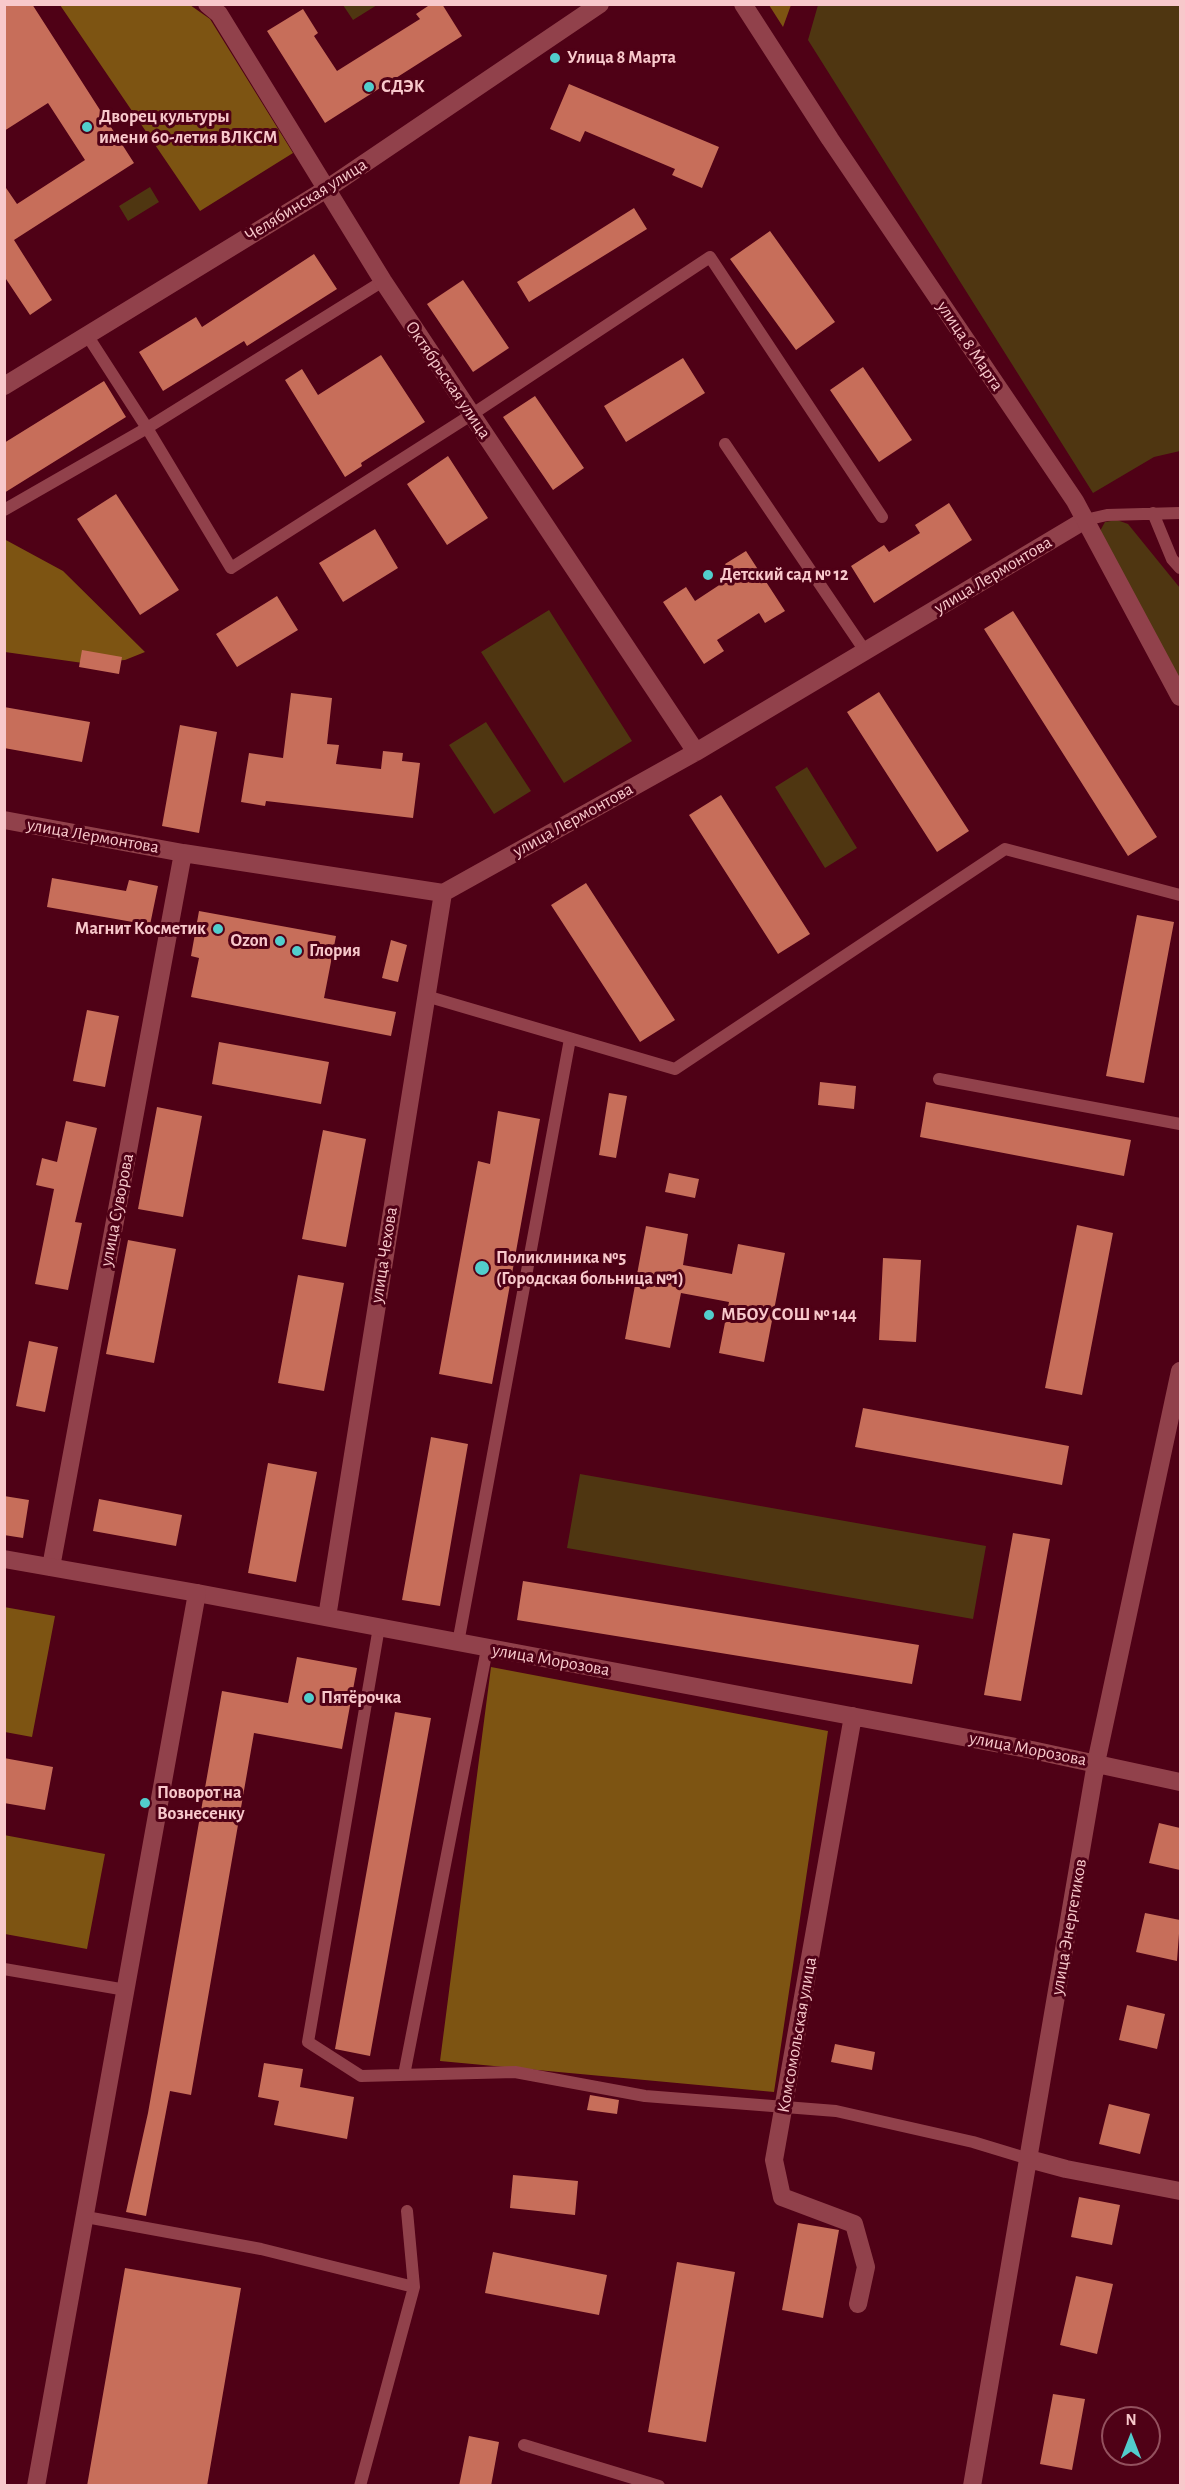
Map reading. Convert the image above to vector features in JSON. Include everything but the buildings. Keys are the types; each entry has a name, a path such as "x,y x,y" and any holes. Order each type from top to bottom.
{"street":[{"name":"Октябрьская улица","path":"207,4 219,14 328,188 383,281 696,752"},
{"name":"Челябинская улица","path":"4,386 328,188 600,4"},
{"name":"улица 8 Марта","path":"743,4 830,139 1075,501 1180,697"},
{"name":"улица Лермонтова","path":"4,820 183,853 443,893 696,752 1085,520"},
{"name":"улица Суворова","path":"51,1567 183,853"},
{"name":"улица Чехова","path":"327,1617 443,893"},
{"name":"улица Энергетиков","path":"972,2486 1096,1763 1180,1371"},
{"name":"улица Морозова","path":"4,1559 853,1716 1096,1763 1180,1782"},
{"path":"36,2486 197,1593"},
{"name":"Комсомольская улица","path":"853,1716 774,2160 782,2197 854,2224 866,2267 858,2304"},
{"path":"1029,2159 1066,2169 1180,2191"}],"lane":[{"path":"87,335 147,428 231,568 471,415 710,257 882,517"},
{"path":"4,510 147,428 383,281"},
{"path":"725,444 865,651"},
{"path":"1153,513 1172,559 1180,568"},
{"path":"1085,520 1107,515 1180,513"},
{"path":"426,996 675,1069 1005,849 1180,895"},
{"path":"458,1643 570,1039"},
{"path":"939,1079 1180,1124"},
{"path":"379,1627 308,2042 361,2076 515,2072 645,2096 836,2111 973,2142 1029,2159"},
{"path":"404,2075 487,1649"},
{"path":"4,1969 126,1990"},
{"path":"360,2486 414,2287 407,2211"},
{"path":"86,2217 261,2249 414,2287"},
{"path":"524,2445 659,2486"}],"shaded area":[{"path":"60,5 190,5 210,19 293,153 200,211"},
{"path":"343,5 377,5 353,20"},
{"path":"769,5 791,5 783,27"},
{"path":"818,5 1180,5 1180,451 1154,457 1093,493 808,40"},
{"path":"150,187 159,202 128,221 119,206"},
{"path":"1117,520 1128,524 1180,588 1180,699 1100,531 1105,522"},
{"path":"4,539 63,571 145,652 125,660 83,663 5,652"},
{"path":"549,610 632,741 564,783 481,652"},
{"path":"486,722 531,791 494,814 449,745"},
{"path":"807,767 857,848 825,868 775,787"},
{"path":"580,1474 986,1546 973,1619 567,1548"},
{"path":"4,1607 55,1616 32,1737 5,1732"},
{"path":"491,1667 828,1731 774,2092 440,2061"},
{"path":"4,1835 105,1854 87,1949 5,1934"}],"place":[{"name":"Улица 8 Марта","path":"555,58"},
{"name":"СДЭК","path":"369,87"},
{"name":"Дворец культуры имени 60-летия ВЛКСМ","path":"87,127"},
{"name":"Детский сад № 12","path":"708,575"},
{"name":"Магнит Косметик","path":"218,929"},
{"name":"Ozon","path":"280,941"},
{"name":"Глория","path":"297,951"},
{"name":"Поликлиника №5 (Городская больница №1)","path":"482,1268"},
{"name":"МБОУ СОШ № 144","path":"709,1315"},
{"name":"Пятёрочка","path":"309,1698"},
{"name":"Поворот на Вознесенку","path":"145,1803"}]}
